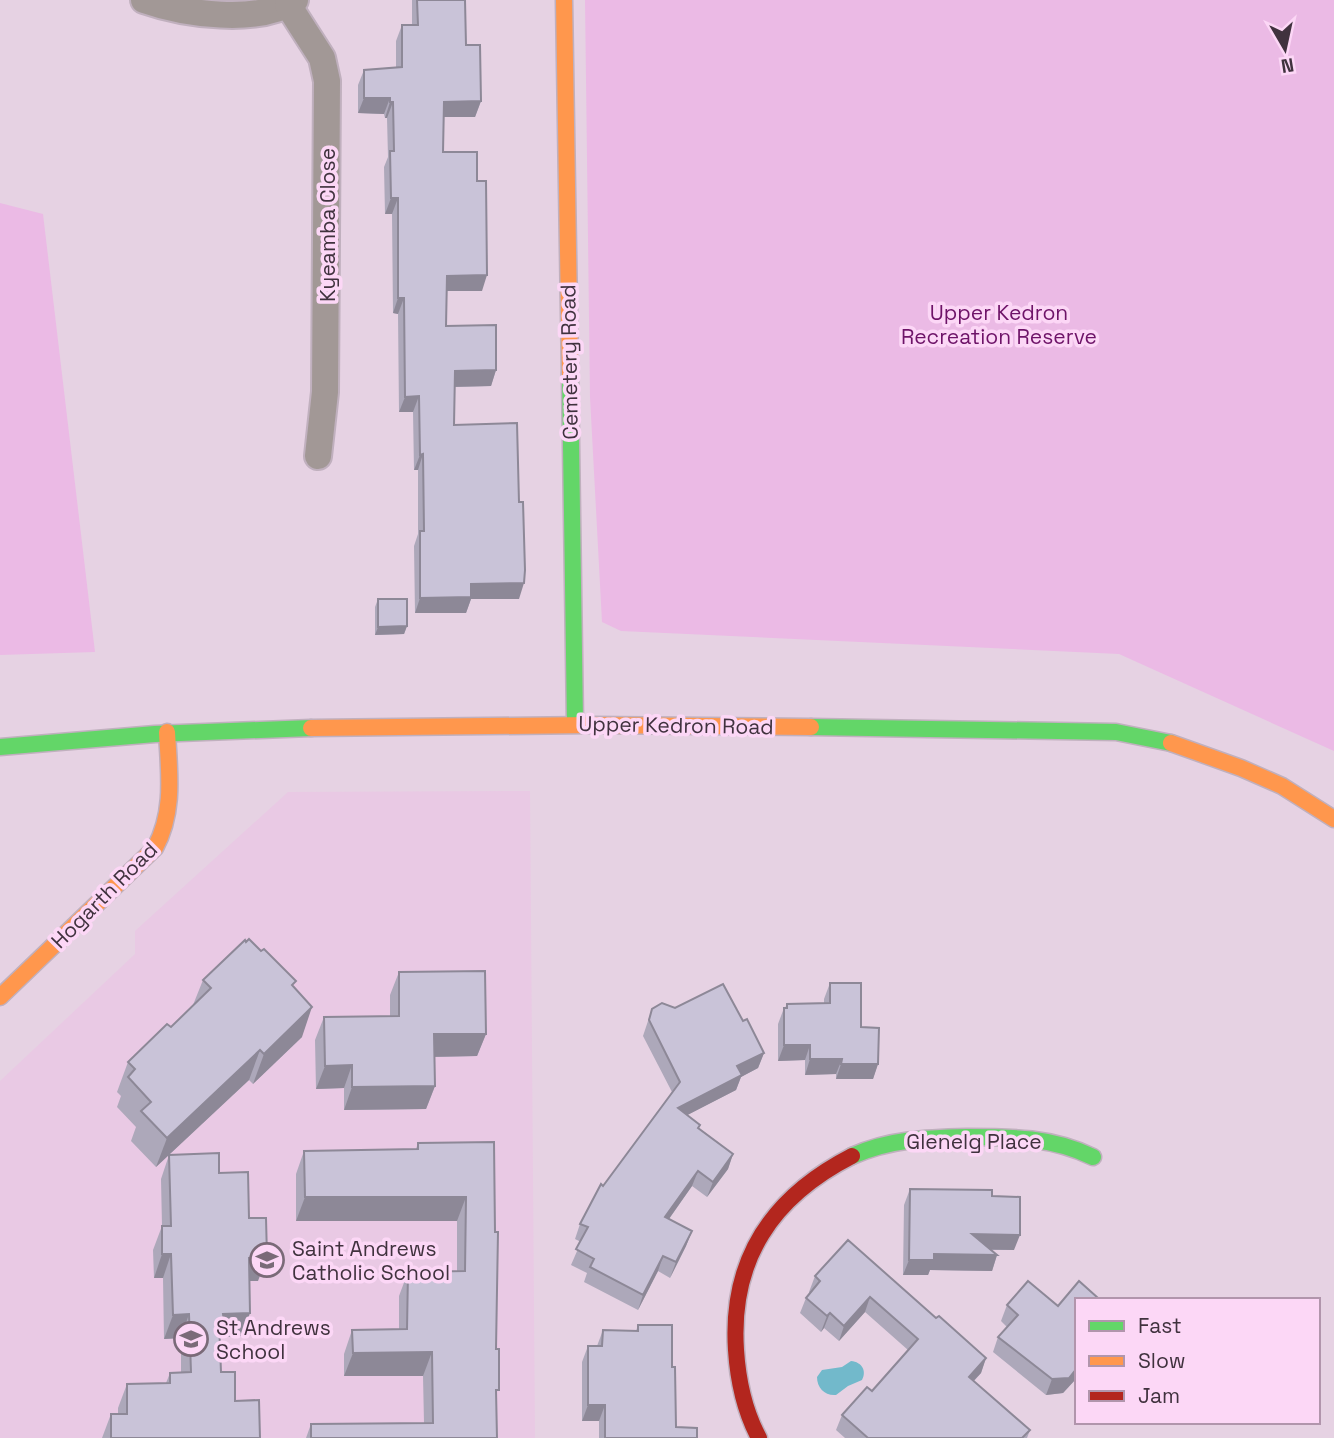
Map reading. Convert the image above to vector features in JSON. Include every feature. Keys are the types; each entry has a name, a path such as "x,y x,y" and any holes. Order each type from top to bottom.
{"street":[{"path":"144,0 188,10 228,14 257,13 292,2"},
{"name":"Cemetery Road","path":"564,0 575,723"},
{"name":"Kyeamba Close","path":"292,2 322,58 327,81 325,392 318,456"},
{"name":"Upper Kedron Road","path":"0,747 167,732 575,723 1116,732 1160,739 1241,768 1282,786 1334,819"},
{"name":"Hogarth Road","path":"0,997 155,848 164,834 169,802 167,732"},
{"name":"Glenelg Place","path":"759,1438 743,1402 737,1370 735,1326 740,1289 750,1253 765,1228 803,1188 823,1172 850,1157 899,1141 927,1138 1036,1137 1074,1147 1093,1157"}],"shaded area":[{"name":"Saint Andrews Catholic School","path":"530,791 535,1438 0,1438 0,1081 135,954 135,931 288,792"}],"green space":[{"name":"Upper Kedron Recreation Reserve","path":"585,0 1334,0 1334,751 1119,654 621,631 602,622 590,397"},
{"path":"0,203 43,214 95,652 0,655"}],"water":[{"path":"851,1361 862,1368 862,1380 836,1395 822,1390 817,1377 822,1370 842,1367"}],"building":[{"path":"417,0 465,0 466,45 480,45 481,101 444,102 443,152 477,152 477,181 486,181 487,275 447,276 446,326 496,325 496,370 455,371 454,425 517,423 519,502 523,502 524,583 471,584 471,597 420,598 420,531 424,531 423,454 420,455 419,396 405,397 404,298 398,298 398,198 391,198 393,102 390,102 390,98 364,98 364,70 402,67 402,25 418,25"},
{"path":"378,599 407,599 407,626 378,627"},
{"path":"249,939 261,951 264,949 296,981 292,985 312,1007 264,1054 260,1050 167,1138 141,1111 151,1102 128,1077 135,1069 128,1062 167,1024 171,1027 211,988 203,980"},
{"path":"485,971 486,1034 434,1034 435,1086 352,1087 352,1065 325,1066 324,1017 399,1016 399,972"},
{"path":"830,983 861,983 861,1027 879,1028 878,1064 841,1064 842,1059 810,1059 810,1045 784,1045 784,1008 787,1008 787,1004 830,1003"},
{"path":"723,984 743,1021 747,1019 764,1053 737,1066 742,1075 678,1108 700,1125 698,1128 733,1154 713,1182 698,1171 665,1217 692,1231 676,1262 663,1256 643,1295 590,1267 594,1259 576,1249 588,1227 580,1224 601,1184 603,1186 680,1082 649,1020 652,1009 662,1003 675,1008"},
{"path":"494,1142 495,1232 498,1232 497,1438 311,1438 311,1424 433,1423 432,1352 353,1353 352,1330 407,1329 408,1272 465,1271 466,1197 305,1197 304,1151 418,1149 418,1143"},
{"path":"219,1153 219,1173 248,1172 249,1218 266,1218 267,1257 249,1258 250,1313 223,1314 224,1321 219,1321 221,1372 235,1372 235,1401 259,1400 260,1438 111,1438 111,1414 127,1414 127,1384 170,1383 170,1373 191,1372 189,1314 173,1315 171,1254 162,1254 162,1226 171,1226 169,1155"},
{"path":"910,1189 992,1190 992,1196 1020,1197 1020,1235 972,1234 997,1255 934,1254 934,1260 909,1260"},
{"path":"848,1240 986,1358 969,1377 1030,1430 1022,1438 868,1438 842,1415 867,1387 872,1391 918,1339 870,1297 844,1326 830,1313 827,1316 806,1298 820,1281 815,1276"},
{"path":"1028,1281 1058,1306 1079,1281 1098,1298 1075,1298 1075,1370 1069,1378 1052,1379 998,1337 1018,1315 1007,1305"},
{"path":"638,1325 672,1325 676,1427 697,1428 697,1438 605,1438 605,1405 588,1405 588,1346 602,1346 603,1330 638,1331"}],"traffic: fast":[{"path":"570,374 575,723"},
{"path":"811,727 1116,732 1171,743"},
{"path":"0,747 155,734 311,728"},
{"path":"852,1156 909,1140 984,1137 1047,1142 1093,1157"}],"traffic: slow":[{"path":"564,0 570,374"},
{"path":"311,728 590,725 811,727"},
{"path":"0,997 155,848 166,820 168,806 167,732"},
{"path":"1171,743 1282,786 1334,819"}],"traffic: jam":[{"path":"759,1438 743,1395 736,1350 740,1287 749,1259 762,1234 779,1211 824,1172 852,1156"}],"place":[{"name":"Saint Andrews Catholic School","path":"267,1260"},
{"name":"St Andrews School","path":"191,1339"}]}
